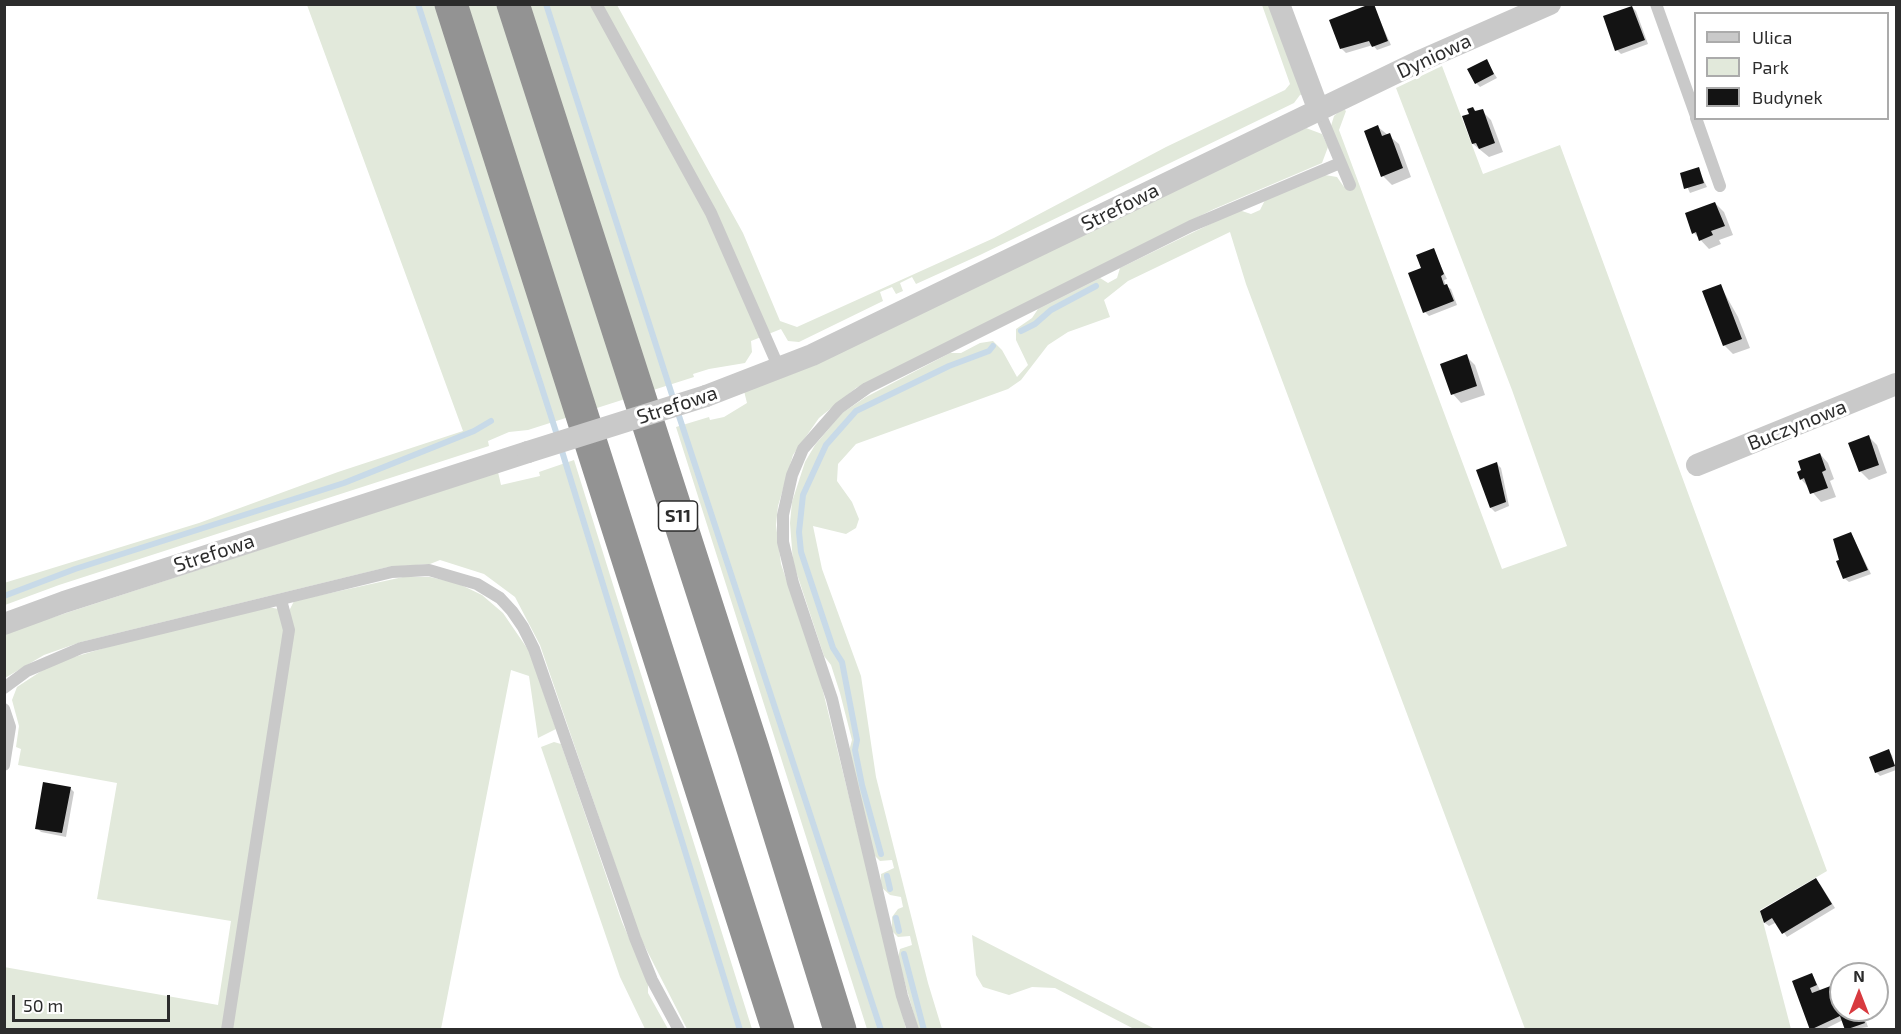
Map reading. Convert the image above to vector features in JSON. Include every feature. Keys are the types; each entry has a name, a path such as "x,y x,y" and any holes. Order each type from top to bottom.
{"highway":[{"path":"451,4 778,1029"},
{"name":"S11","path":"513,4 753,749 840,1029"}],"street":[{"path":"1279,4 1319,111"},
{"name":"Dyniowa","path":"1319,111 1500,14 1550,4"},
{"name":"Strefowa","path":"4,624 64,602 706,396 779,368 1319,111"},
{"name":"Buczynowa","path":"1697,465 1896,384"}],"lane":[{"path":"596,4 711,213 779,368"},
{"path":"1656,4 1694,111"},
{"path":"1319,111 1350,185"},
{"path":"1697,120 1720,186"},
{"path":"913,1029 902,996 832,699 793,583 783,542 783,515 792,475 803,449 838,408 867,388 1191,226 1340,163"},
{"path":"4,688 27,671 81,648 338,584 411,570 429,570 477,584 500,598 524,627 534,649 635,938 652,980 679,1029"},
{"path":"227,1029 289,630 281,600"},
{"path":"4,709 10,727 4,765"}],"green space":[{"path":"307,5 617,5 743,233 780,321 797,327 994,238 1166,147 1285,90 1290,84 1262,5 1272,5 1307,93 1300,95 1294,103 980,255 916,284 912,277 900,283 903,291 896,294 892,287 880,292 883,301 799,342 788,341 781,329 751,341 752,352 745,363 709,369 693,374 694,377 528,430 509,432 488,441 489,446 59,585 5,605 4,583 199,523 338,472 463,431"},
{"path":"1442,66 1483,174 1560,145 1827,871 1760,910 1791,1029 1525,1029 1246,284 1230,232 1128,281 1104,300 1110,317 1068,332 1048,345 1021,380 1008,389 856,444 838,464 837,481 852,502 859,519 856,528 846,534 813,526 822,569 861,676 876,777 928,983 942,1029 918,1029 898,958 900,949 912,945 910,936 898,937 892,931 892,917 898,909 903,907 901,897 890,895 881,887 881,874 894,868 892,860 880,861 873,854 849,751 852,740 840,693 831,665 824,656 793,562 790,523 792,502 805,462 815,445 842,413 866,397 950,353 961,353 980,343 993,341 1002,350 1017,377 1028,365 1016,340 1016,329 1032,318 1038,309 1100,278 1108,283 1117,278 1120,268 1239,210 1251,214 1260,210 1265,200 1325,175 1337,177 1344,187 1331,126 1334,116 1343,108 1346,111 1339,130 1502,569 1567,546 1512,390 1396,88"},
{"path":"1306,128 1322,134 1328,147 1322,163 1214,209 856,388 819,418 793,455 778,506 776,525 781,564 820,679 906,1029 867,1029 676,427 709,417 710,420 724,417 747,403 744,391"},
{"path":"574,460 752,1029 687,1029 640,937 540,645 515,597 484,574 440,560 430,564 388,567 81,642 44,655 5,678 5,633 498,472 501,485 540,476 539,472"},
{"path":"403,577 430,577 457,583 482,595 503,613 529,651 556,729 538,738 529,676 511,670 441,1029 5,1029 4,967 218,1005 231,921 97,899 117,783 18,765 21,749 16,747 19,726 12,700 17,687 46,668 64,660 118,644 268,607 289,611 294,601"},
{"path":"554,742 561,744 622,922 648,981 648,993 668,1029 645,1029 620,977 541,747"},
{"path":"972,935 1155,1029 1134,1029 1055,988 1032,987 1009,995 983,987 976,975"}],"building":[{"path":"1374,4 1388,41 1372,47 1369,41 1340,49 1329,20"},
{"path":"1632,6 1645,40 1615,51 1603,16"},
{"path":"1487,59 1494,74 1475,84 1467,69"},
{"path":"1473,107 1475,111 1483,109 1495,143 1479,149 1476,143 1472,144 1462,116 1469,114 1467,109"},
{"path":"1378,125 1382,136 1390,133 1403,168 1381,177 1364,131"},
{"path":"1699,167 1704,183 1684,189 1680,173"},
{"path":"1715,202 1725,226 1711,231 1713,235 1699,241 1696,232 1692,234 1685,213"},
{"path":"1434,248 1444,274 1441,276 1444,285 1447,284 1454,301 1423,313 1408,273 1421,268 1416,255"},
{"path":"1721,284 1742,339 1723,346 1702,291"},
{"path":"1467,354 1477,386 1451,395 1440,364"},
{"path":"1869,435 1879,465 1859,472 1848,443"},
{"path":"1820,453 1826,470 1822,472 1828,488 1810,494 1804,478 1800,480 1797,472 1801,470 1798,461"},
{"path":"1497,462 1506,502 1490,508 1476,470"},
{"path":"1851,532 1868,570 1843,579 1836,561 1839,560 1833,539"},
{"path":"1889,749 1895,766 1875,773 1869,757"},
{"path":"43,782 71,787 62,833 35,829"},
{"path":"1816,878 1832,904 1782,934 1772,918 1764,923 1760,911"},
{"path":"1812,973 1817,985 1810,988 1812,993 1829,987 1829,1021 1810,1030 1792,981"},
{"path":"1842,1022 1865,1023 1845,1030"}],"waterway":[{"path":"418,4 558,438"},
{"path":"546,4 674,401"},
{"path":"1021,331 1035,324 1051,310 1096,286"},
{"path":"881,854 862,785 855,750 857,740 842,662 833,648 801,552 799,532 803,495 826,445 856,411 949,366 989,351 993,346"},
{"path":"677,410 881,1030"},
{"path":"4,596 75,569 344,483 474,431 491,421"},
{"path":"561,448 740,1030"},
{"path":"887,876 890,889"},
{"path":"896,918 899,931"},
{"path":"904,954 924,1030"}]}
